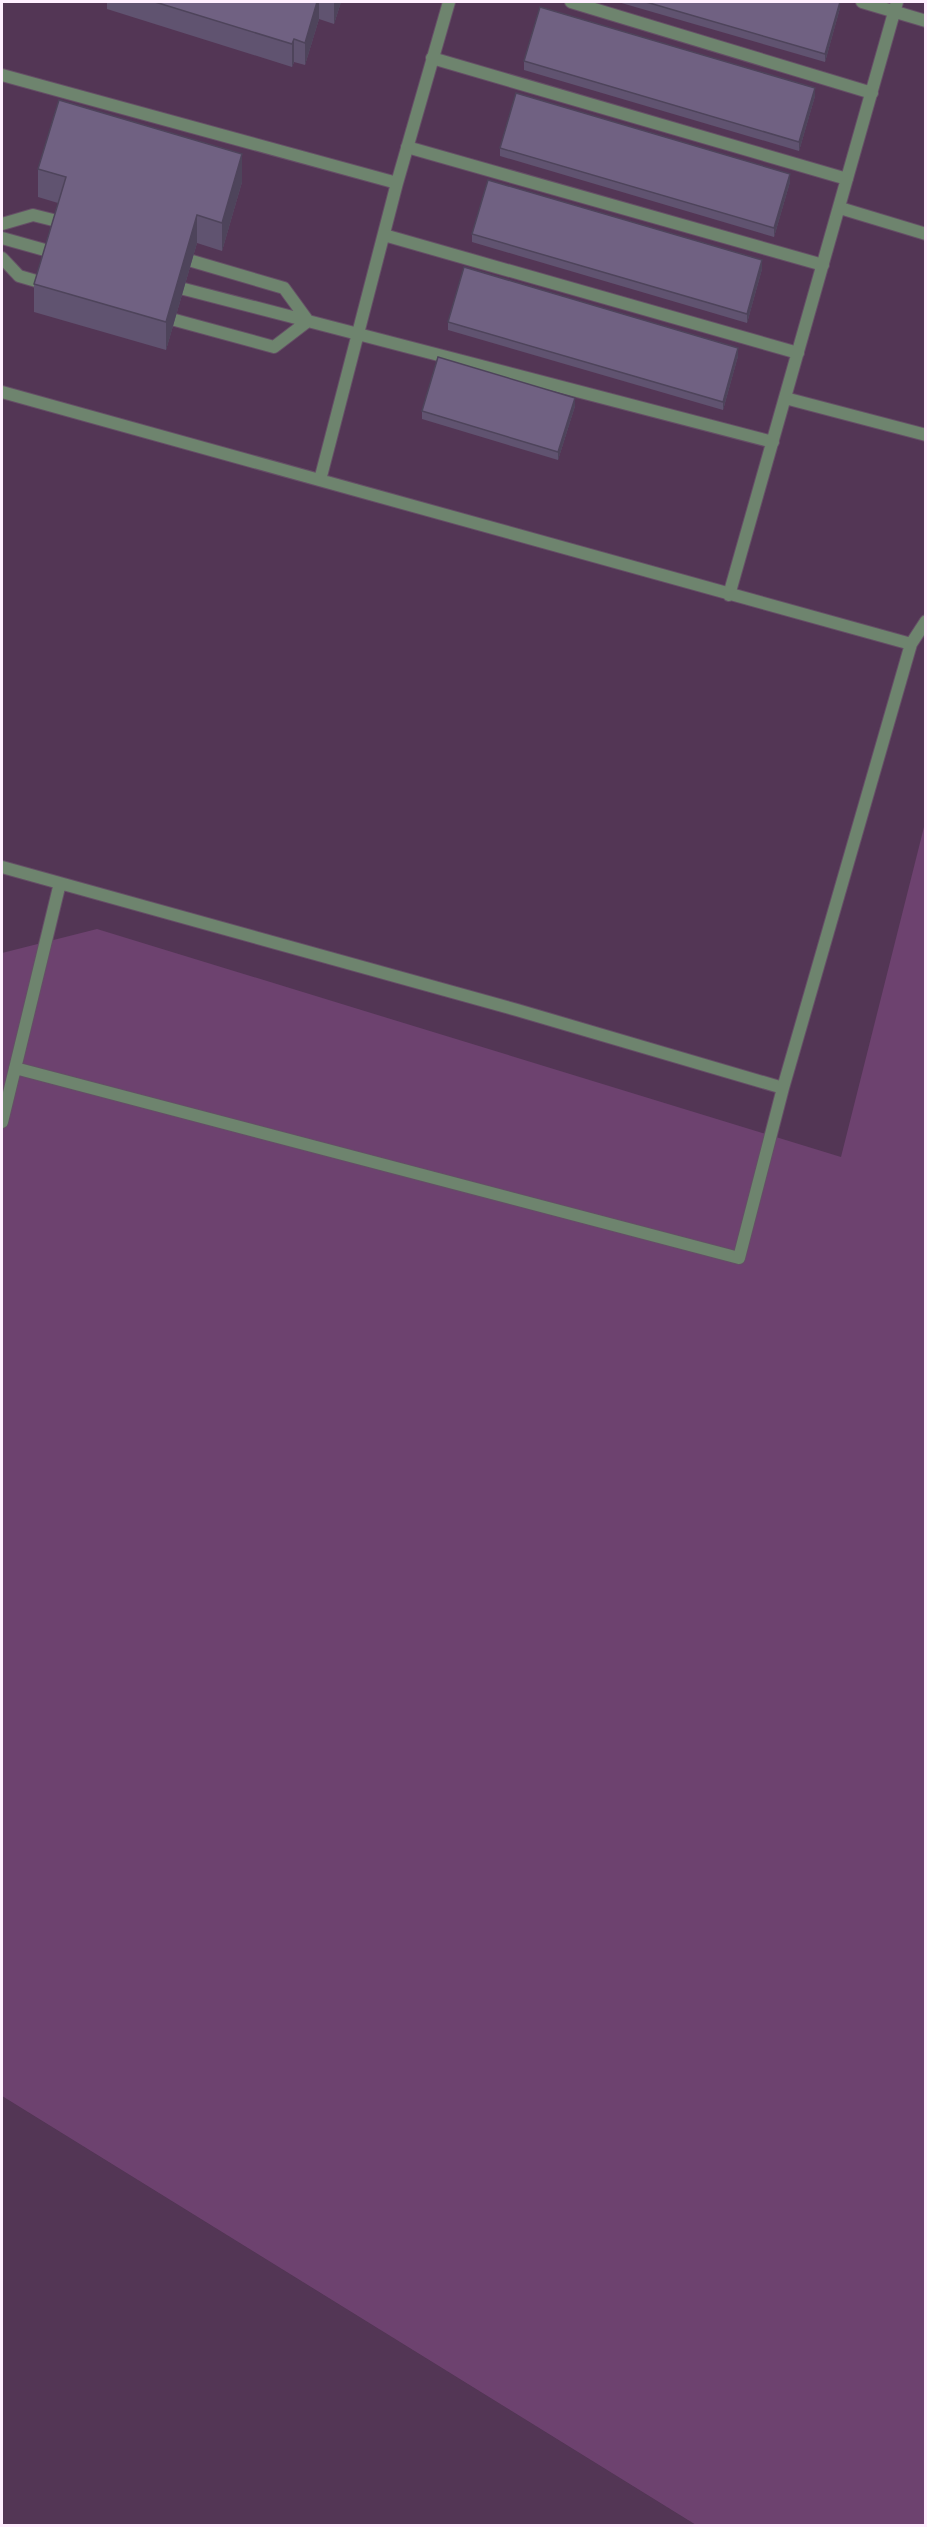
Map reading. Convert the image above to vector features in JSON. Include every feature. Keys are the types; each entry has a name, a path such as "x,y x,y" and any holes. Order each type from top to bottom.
{"lane":[{"path":"320,480 397,183 449,2"},
{"path":"571,2 872,93"},
{"path":"862,2 896,7 926,21"},
{"path":"729,595 896,7"},
{"path":"432,58 847,179"},
{"path":"2,75 397,183"},
{"path":"407,147 823,265"},
{"path":"840,208 926,234"},
{"path":"2,224 33,215 61,222"},
{"path":"384,235 798,353"},
{"path":"2,238 52,252"},
{"path":"2,258 19,276 43,283"},
{"path":"192,261 285,288 308,321"},
{"path":"184,289 772,442"},
{"path":"175,320 274,346 308,321"},
{"path":"2,392 911,644"},
{"path":"785,398 926,435"},
{"path":"15,1068 739,1258 783,1088 911,644 926,621"},
{"path":"2,867 517,1010 783,1088"},
{"path":"2,1122 60,883"}],"shaded area":[{"path":"2,2 925,2 925,1110 903,1248 2,1192"},
{"path":"925,823 925,2525 696,2525 2,2096 2,953 97,929 841,1157"},
{"path":"2,2096 696,2525 2,2525"}],"building":[{"path":"155,2 317,2 305,43 294,39 292,44"},
{"path":"646,2 840,2 825,54"},
{"path":"540,7 815,88 799,142 524,61"},
{"path":"516,93 790,174 774,228 500,148"},
{"path":"59,100 242,154 222,223 197,215 166,322 34,284 66,177 38,169"},
{"path":"488,180 762,260 747,314 472,234"},
{"path":"464,267 738,348 723,402 448,322"},
{"path":"438,357 575,398 558,452 422,411"}]}
